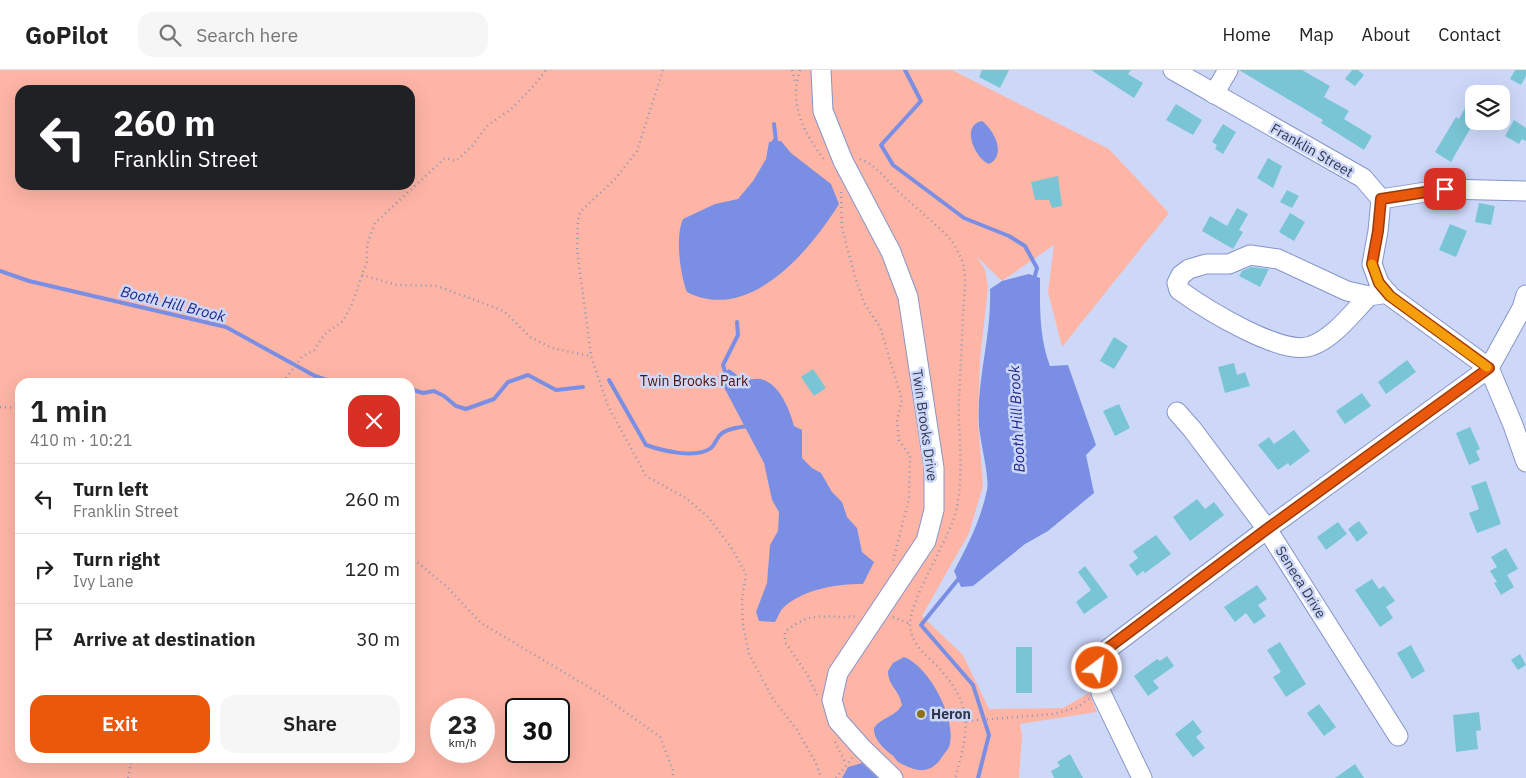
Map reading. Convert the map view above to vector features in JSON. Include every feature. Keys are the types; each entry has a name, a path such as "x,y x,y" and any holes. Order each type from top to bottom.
{"street":[{"name":"Twin Brooks Drive","path":"821,70 823,111 843,161 891,252 908,296 934,468 934,510 926,541 838,673 832,700 838,721 893,778"},
{"name":"Franklin Street","path":"1173,70 1363,178 1381,199"},
{"path":"1214,94 1228,70"},
{"path":"1526,191 1445,189 1381,199 1372,264 1379,283 1388,293 1489,368 1526,462"},
{"path":"1368,296 1326,339 1311,346 1298,349 1246,330 1216,314 1179,290 1177,284 1181,275 1189,270 1206,264 1230,264 1250,255 1278,259 1347,291 1368,296 1388,293"},
{"path":"1142,778 1101,693 1097,668 1108,648 1267,529 1489,368 1522,308 1526,295"},
{"name":"Seneca Drive","path":"1177,412 1192,428 1267,529 1398,736"}],"path":[{"path":"415,186 445,158 456,160 472,146 487,126 511,109 532,88 546,70"},
{"path":"663,70 637,151 616,178 580,212 577,249 591,356 608,406 646,476 686,498 708,517 732,547 746,574 742,599 743,625 749,654 772,699 797,730 816,763 821,778"},
{"path":"792,70 803,128 830,167"},
{"path":"795,84 800,70"},
{"path":"838,184 841,192 842,228 864,303 880,327 902,400 897,420 899,440 910,456 909,499 892,563"},
{"path":"286,378 302,357 314,350 325,334 343,321 352,304 367,261 367,245 375,223 411,190"},
{"path":"362,275 397,285 438,286 504,311 530,337 552,348 591,356"},
{"path":"0,407 15,408"},
{"path":"415,560 447,587 481,622 602,695 660,737 673,770 674,778"},
{"path":"818,698 807,674 785,642 785,632 798,622 818,615 840,618 860,616"},
{"path":"967,721 1054,714 1078,707 1088,699 1101,693"},
{"path":"835,741 846,764"},
{"path":"128,778 131,763"},
{"path":"836,778 843,768"}],"green space":[{"name":"Twin Brooks Park","path":"0,70 952,70 1109,149 1169,213 1062,347 1048,292 1054,245 1002,281 976,256 985,269 988,287 980,360 978,421 983,486 969,533 922,616 963,655 989,709 1063,708 1089,693 1097,712 1020,724 1022,735 1019,778 0,778"}],"water":[{"path":"982,121 991,130 997,142 997,155 989,164 979,156 972,142 972,129 975,124"},
{"path":"781,141 791,153 831,184 839,204 827,223 795,261 775,278 755,291 733,298 710,299 687,292 679,256 679,235 683,219 715,204 738,199 753,181 766,159 769,142"},
{"path":"1029,274 1040,278 1042,333 1050,366 1068,365 1096,445 1086,455 1094,493 1048,531 1025,544 973,586 961,587 954,571 978,522 988,485 979,426 979,409 989,323 990,289 1002,281"},
{"path":"729,369 744,380 758,379 767,381 778,391 790,412 794,426 802,430 802,458 812,468 821,473 832,492 842,502 847,517 857,528 862,552 874,562 863,584 821,589 800,596 783,608 775,622 759,621 756,612 767,583 770,545 778,531 779,512 772,500 764,463 718,376"},
{"path":"904,657 913,662 932,682 945,709 949,723 951,736 949,747 935,765 926,770 916,770 899,762 879,743 874,732 877,724 896,712 902,705 899,695 888,676 888,671 893,663"},
{"path":"862,763 878,778 842,778 848,767"}],"building":[{"path":"982,70 1009,70 1000,88 979,77"},
{"path":"1091,70 1131,70 1128,74 1143,83 1134,98"},
{"path":"1239,70 1302,70 1330,86 1324,97 1349,111 1344,119 1372,136 1364,150 1321,123 1323,120"},
{"path":"1352,70 1358,70 1364,75 1355,86 1345,79"},
{"path":"1515,70 1526,70 1526,76 1521,85 1510,79"},
{"path":"1176,104 1202,120 1193,135 1166,120"},
{"path":"1465,108 1465,130 1469,130 1451,162 1435,152 1456,117 1459,119"},
{"path":"1514,120 1526,128 1526,141 1522,139 1519,144 1505,136"},
{"path":"1223,124 1236,132 1223,154 1215,149 1217,145 1212,142"},
{"path":"1268,158 1282,166 1273,188 1257,178"},
{"path":"1058,176 1062,206 1052,208 1049,200 1035,200 1031,182"},
{"path":"1287,190 1299,196 1292,208 1280,202"},
{"path":"1479,203 1495,206 1491,225 1475,222"},
{"path":"1237,208 1248,214 1239,230 1243,232 1233,249 1202,231 1210,216 1227,226"},
{"path":"1290,213 1305,222 1294,241 1279,232"},
{"path":"1450,224 1467,231 1456,257 1439,250"},
{"path":"1251,267 1269,269 1260,287 1239,276 1242,271"},
{"path":"1114,337 1128,346 1114,369 1100,361"},
{"path":"1407,360 1416,372 1386,394 1378,382"},
{"path":"1234,363 1237,375 1245,372 1250,386 1225,393 1218,367"},
{"path":"813,369 826,388 814,396 801,377"},
{"path":"1362,393 1371,406 1345,424 1336,411"},
{"path":"1119,404 1130,428 1115,436 1103,411"},
{"path":"1470,427 1480,449 1476,451 1480,460 1469,465 1456,433"},
{"path":"1294,430 1310,451 1290,466 1288,463 1278,470 1258,445 1269,437 1274,444"},
{"path":"1486,481 1501,524 1477,533 1469,513 1479,509 1471,486"},
{"path":"1197,499 1205,509 1214,502 1224,515 1190,541 1173,517"},
{"path":"1359,521 1368,533 1357,542 1348,529"},
{"path":"1338,522 1347,534 1326,550 1317,537"},
{"path":"1156,535 1171,554 1145,573 1143,571 1137,576 1129,565 1138,558 1133,551"},
{"path":"1506,548 1518,569 1507,575 1514,587 1501,595 1494,583 1497,582 1490,571 1497,567 1491,557"},
{"path":"1085,566 1108,597 1084,614 1076,602 1091,590 1078,572"},
{"path":"1372,579 1379,589 1384,586 1395,601 1386,607 1393,618 1380,627 1355,590"},
{"path":"1257,585 1267,599 1258,605 1266,616 1254,624 1246,613 1235,622 1224,607"},
{"path":"1280,642 1306,684 1286,697 1273,677 1281,672 1267,650"},
{"path":"1411,645 1425,671 1412,679 1397,653"},
{"path":"1016,647 1032,647 1032,693 1016,693"},
{"path":"1520,654 1526,665 1518,670 1511,660"},
{"path":"1167,656 1174,666 1153,681 1159,688 1148,696 1134,676 1157,659 1160,661"},
{"path":"1319,704 1336,727 1324,736 1307,713"},
{"path":"1479,712 1481,730 1476,731 1478,749 1456,752 1453,715"},
{"path":"1193,720 1202,732 1196,737 1205,748 1193,757 1175,734"},
{"path":"1070,754 1083,778 1054,778 1051,771 1060,766 1057,762"},
{"path":"1355,764 1364,778 1335,778"}],"waterway":[{"name":"Booth Hill Brook","path":"905,70 921,101 881,145 893,165 964,218 1009,236 1025,246 1037,268 1034,279"},
{"path":"774,124 776,141 774,141"},
{"name":"Booth Hill Brook","path":"0,271 29,281 226,327 321,378"},
{"path":"726,375 723,365 738,335 737,322"},
{"name":"Booth Hill Brook","path":"415,391 423,393 434,391 444,396 456,406 466,409 494,399 508,382 528,375 556,390 583,387"},
{"path":"609,380 646,445 661,450 679,453 705,451 711,448 717,438 726,431 750,426"},
{"name":"Booth Hill Brook","path":"960,577 921,625 973,685 989,735 978,778"}],"slow traffic":[{"path":"1372,264 1379,283 1390,296 1487,367"}],"place":[{"name":"Heron","path":"921,714"}],"route":[{"path":"1097,668 1108,648 1267,529 1489,368 1390,296 1379,283 1372,264 1381,199 1445,189"}]}
